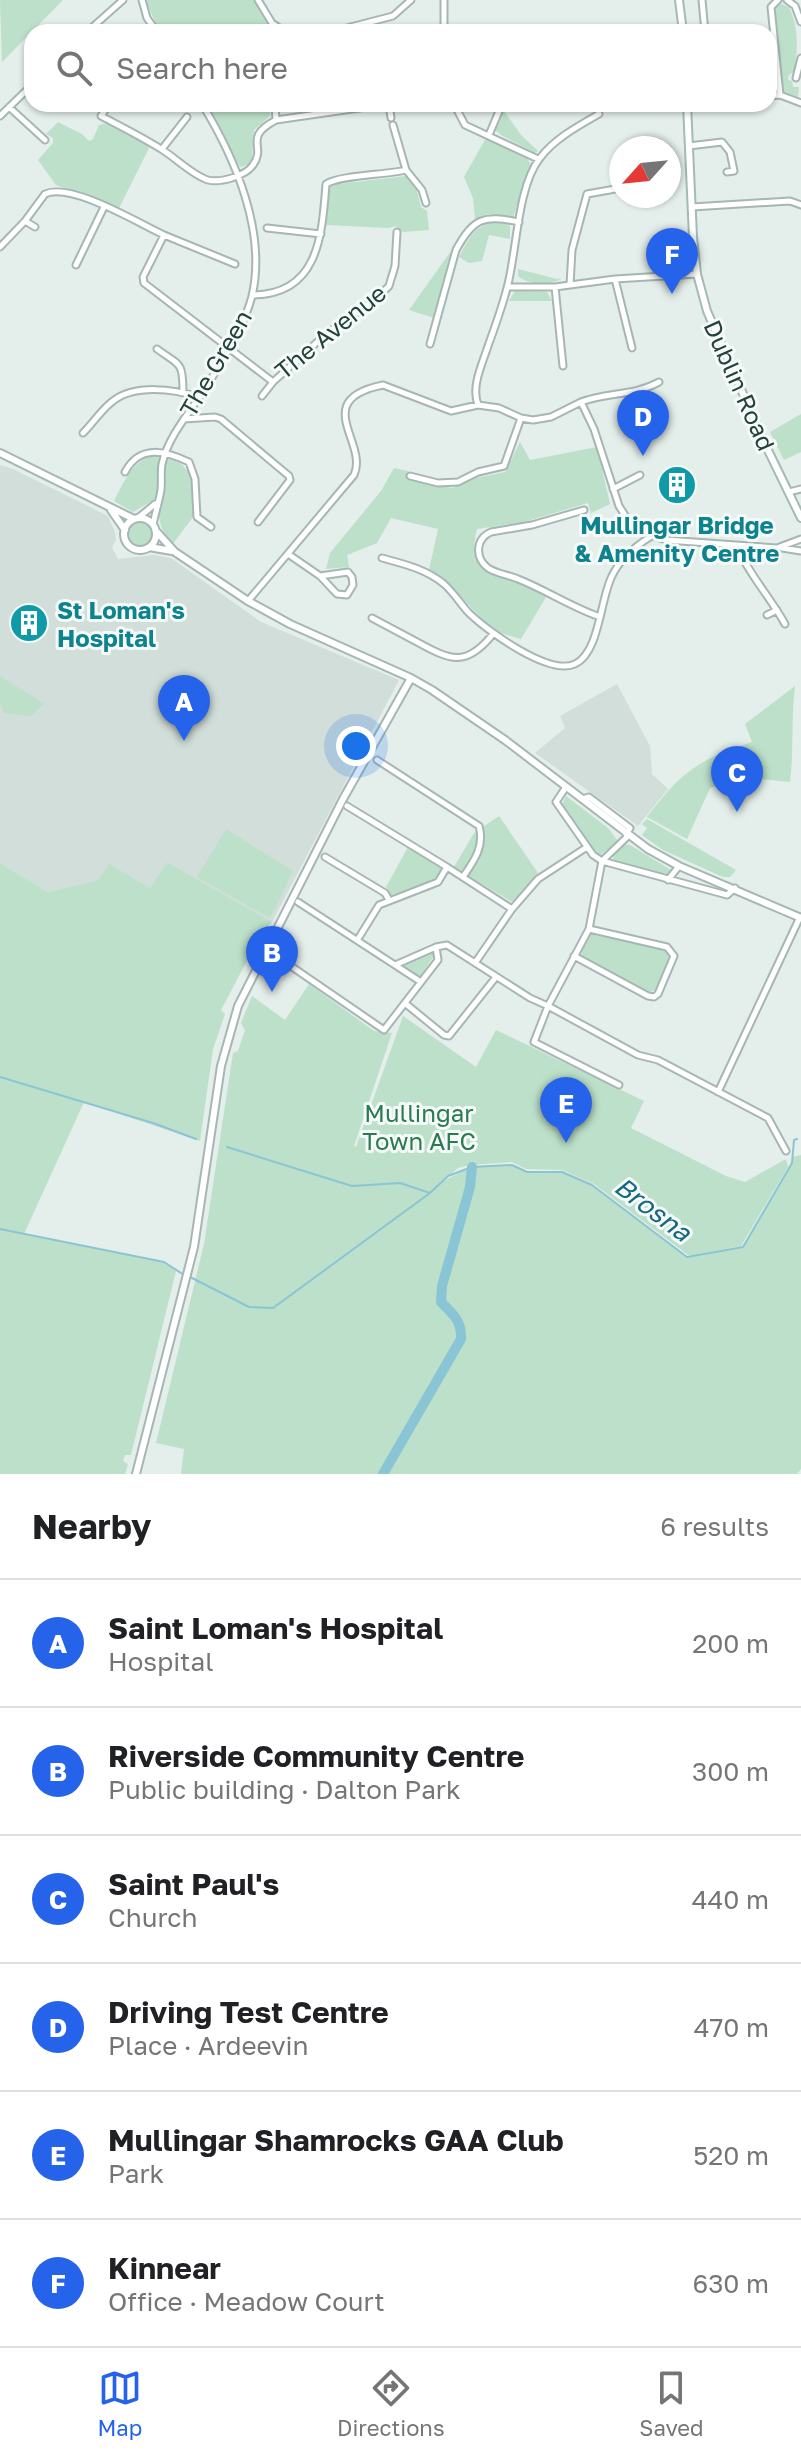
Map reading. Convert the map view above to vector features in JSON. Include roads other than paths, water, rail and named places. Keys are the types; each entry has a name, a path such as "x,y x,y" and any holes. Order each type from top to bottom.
{"street":[{"path":"96,24 123,0"},
{"path":"142,0 151,24"},
{"path":"258,0 273,24"},
{"path":"362,24 393,16 411,0"},
{"path":"444,0 444,24"},
{"path":"679,0 682,24"},
{"path":"702,0 704,24"},
{"path":"773,24 771,7 778,0"},
{"path":"787,0 795,6 801,22"},
{"path":"796,78 801,58"},
{"path":"777,66 780,95"},
{"path":"0,116 24,93"},
{"path":"777,95 801,103"},
{"path":"9,107 45,140"},
{"path":"104,112 101,116 162,149 206,180 219,181 238,175 253,165 257,156 256,138 261,127 276,120 332,112"},
{"name":"The Green","path":"155,528 162,465 167,452 183,419 243,322 252,295 255,261 251,223 238,175 206,112"},
{"path":"276,112 276,120"},
{"path":"390,112 406,170 422,190 426,203"},
{"path":"458,112 465,125 538,159"},
{"path":"489,135 499,112"},
{"name":"Dublin Road","path":"687,112 697,274 707,311 801,518"},
{"path":"478,405 475,386 508,287 529,180 538,159 571,130 599,114"},
{"path":"162,149 187,117"},
{"path":"689,146 722,142 732,158 734,171 727,172"},
{"path":"252,295 279,291 302,275 316,256 326,184 333,179 406,170"},
{"path":"570,285 572,250 587,194 609,190"},
{"path":"0,247 45,194 52,191 79,195 235,264"},
{"path":"692,207 790,201 801,205"},
{"path":"76,265 104,207"},
{"path":"430,344 456,250 463,237 481,220 492,217 519,222"},
{"path":"25,221 35,227"},
{"path":"267,228 321,234"},
{"name":"The Avenue","path":"164,235 143,277 144,283 273,382 326,334 375,300 389,286 395,266 397,232"},
{"path":"508,287 555,287 615,279 697,274"},
{"path":"615,279 632,348"},
{"path":"555,287 563,366"},
{"path":"157,349 179,361 183,371 183,392"},
{"path":"262,396 273,382"},
{"path":"248,601 357,468 357,455 344,419 356,396 383,385 451,411 478,405 499,408 533,420 551,417 581,402 605,395 633,393 659,382"},
{"path":"83,433 112,401 127,393 157,390 183,392 198,397"},
{"path":"581,402 594,429 619,506 628,520 651,536 666,540 801,551"},
{"path":"410,476 438,483 458,482 478,472 504,466 521,418"},
{"path":"183,419 221,419 289,476 290,480 258,522"},
{"path":"125,472 139,456 155,451 167,452 189,462 195,479 197,517 211,527"},
{"path":"0,453 110,508 136,519 146,519 175,552 248,601 290,624 411,678 505,740 627,835 679,866 800,917 718,1092"},
{"path":"613,489 640,475"},
{"path":"789,492 801,489"},
{"path":"125,530 158,502"},
{"path":"110,508 125,530 126,542 132,548 139,550 149,547 175,552"},
{"path":"584,510 532,525 491,532 479,543 479,552 486,567 522,580 600,617"},
{"path":"149,547 156,539 155,528"},
{"path":"382,558 420,569 445,585 468,612 493,634 547,664 564,667 576,664 589,651 612,575 635,546 651,536"},
{"path":"777,548 801,539"},
{"path":"737,546 742,559 785,624"},
{"path":"288,554 320,576 341,596 347,595 353,585 348,572 320,576"},
{"path":"767,615 777,610"},
{"path":"372,618 445,658 471,655 493,634"},
{"path":"136,1474 194,1247 227,1036 265,948 411,678"},
{"path":"377,760 479,826 478,855 463,877"},
{"path":"566,787 556,802 593,855 602,861 727,895 735,888"},
{"path":"347,806 512,909"},
{"path":"619,1085 534,1042 548,1006 589,929 602,861 627,835"},
{"path":"475,963 512,909 538,879 587,847"},
{"path":"325,857 385,893 389,900"},
{"path":"668,880 679,866"},
{"path":"358,939 379,905 438,882 447,867"},
{"path":"298,902 421,982"},
{"path":"574,956 648,996 658,994 674,956 671,950 589,929"},
{"path":"395,965 447,945 496,977 638,1055 658,1060 768,1118 786,1151"},
{"path":"265,948 380,1029 387,1027 438,960 436,947"},
{"path":"406,1004 449,1036 496,977"}],"waterway":[{"path":"0,1077 196,1139"},
{"name":"Brosna","path":"190,1277 249,1307 273,1308 430,1193 448,1176 472,1167 512,1165 527,1172 562,1172 592,1185 687,1257 743,1247 792,1163 794,1140 797,1139"},
{"path":"227,1147 352,1186 400,1183 430,1193"},
{"path":"383,1474 461,1339 458,1323 441,1302 442,1286 470,1187 472,1167"},
{"path":"0,1229 164,1262 184,1275"}],"place":[{"name":"Kinnear","path":"672,294"},
{"name":"Driving Test Centre","path":"643,456"},
{"name":"Mullingar Bridge & Amenity Centre","path":"677,485"},
{"name":"St Loman's Hospital","path":"29,623"},
{"name":"Saint Loman's Hospital","path":"184,741"},
{"name":"Saint Paul's","path":"737,812"},
{"name":"Riverside Community Centre","path":"272,992"},
{"name":"Mullingar Shamrocks GAA Club","path":"566,1143"}],"park label":[{"name":"Mullingar Town AFC","path":"419,1126"}]}
